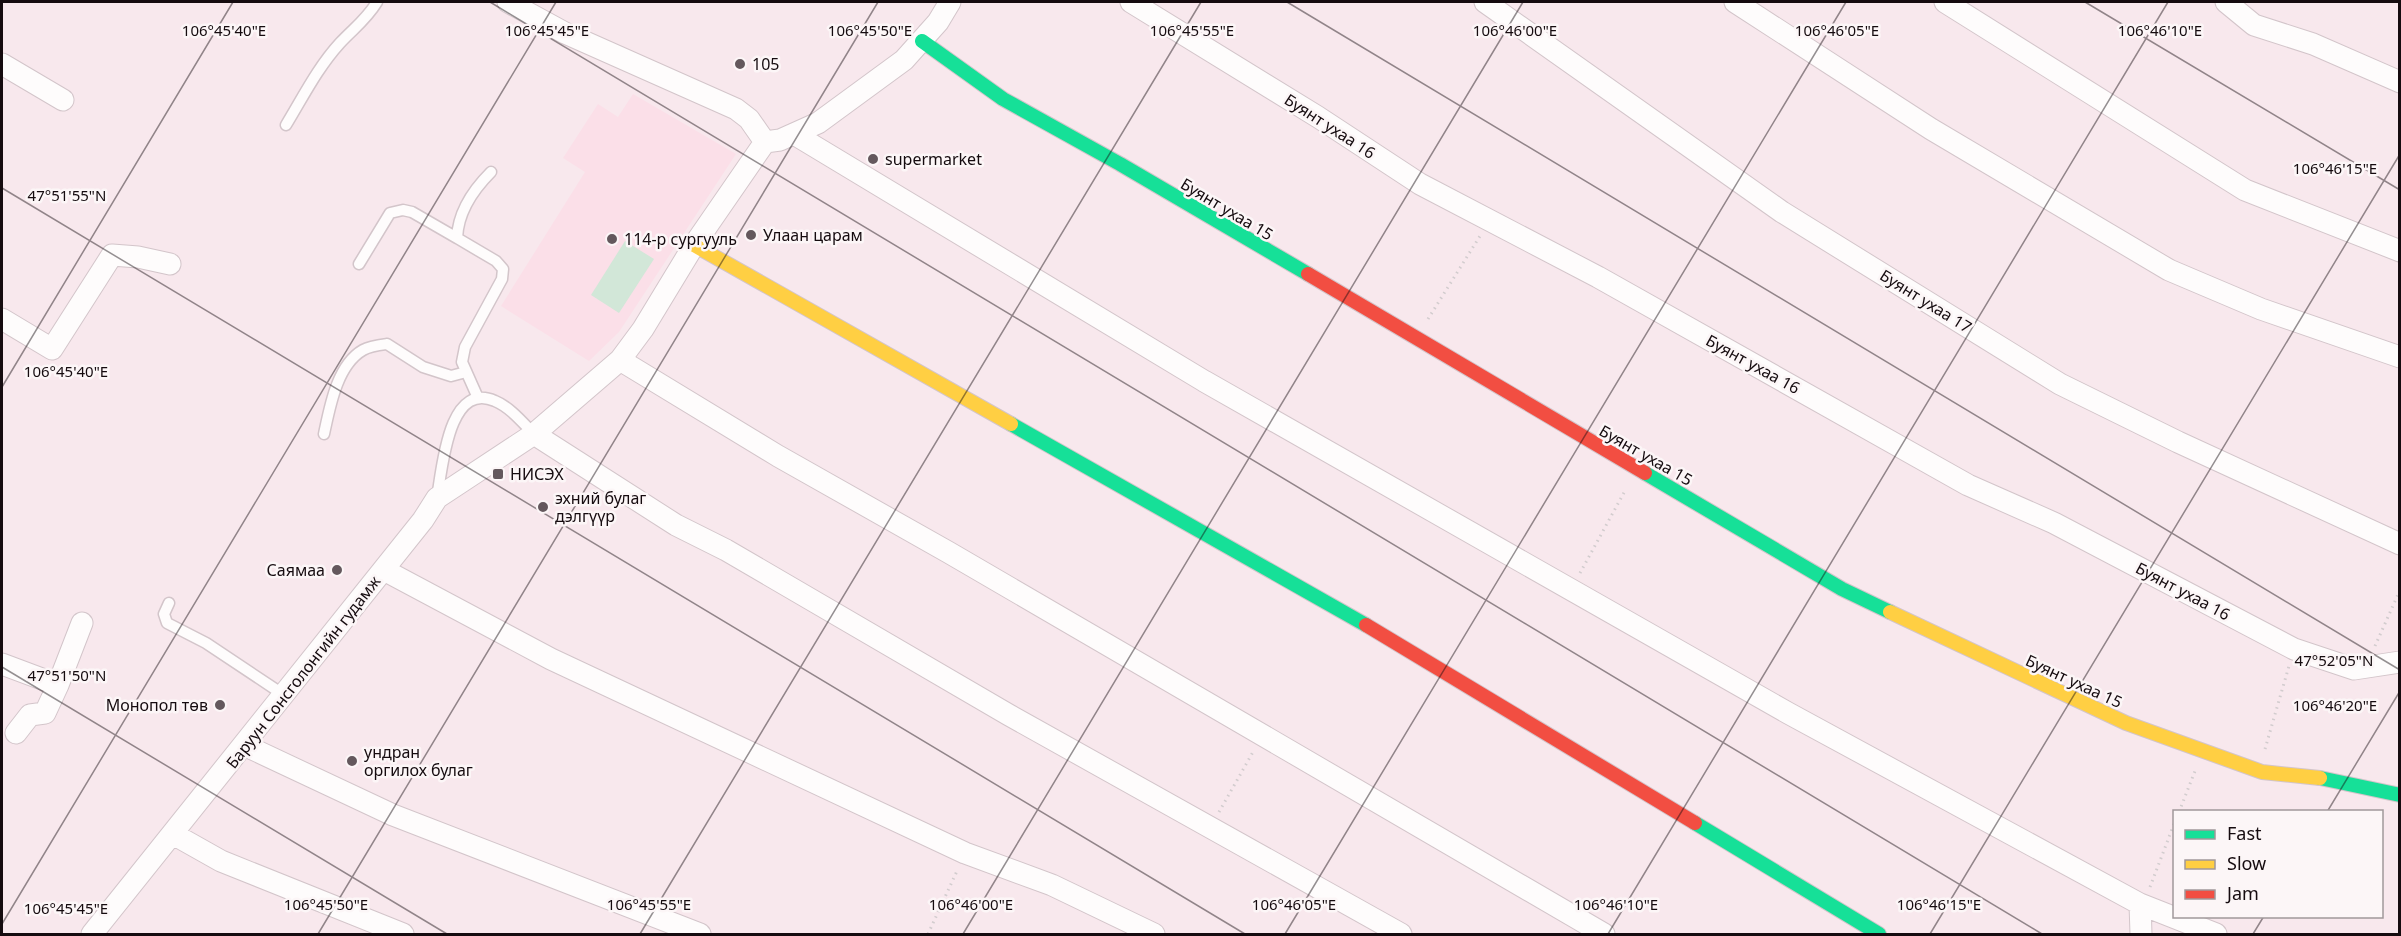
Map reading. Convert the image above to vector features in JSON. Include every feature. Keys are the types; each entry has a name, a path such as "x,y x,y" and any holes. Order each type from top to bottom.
{"street":[{"path":"508,2 565,33 736,109 749,119 765,142 794,134 818,123 904,60 938,22 950,2"},
{"name":"Буянт ухаа 16","path":"1131,2 1318,117 1420,184 1598,277 1968,485 2054,523 2294,649 2354,669 2400,662"},
{"name":"Буянт ухаа 17","path":"1485,2 1782,212 2060,384 2178,442 2400,544"},
{"path":"1735,2 1931,129 2169,270 2261,309 2400,357"},
{"path":"1945,2 2245,190 2400,251"},
{"path":"2226,2 2254,26 2313,44 2400,82"},
{"name":"Буянт ухаа 15","path":"922,41 1003,99 1120,164 1842,589 2126,723 2262,771 2330,779 2400,795"},
{"path":"2,64 63,100"},
{"path":"794,134 1204,381 1571,590 1788,713 2140,904 2173,917"},
{"name":"Баруун Сонсголонгийн гудамж","path":"102,932 173,834 384,570 437,498 534,434 620,360 644,329 694,245 765,142"},
{"path":"694,245 1342,610 1879,934"},
{"path":"2,319 52,349 112,255 138,257 170,264"},
{"path":"620,360 778,456 1604,934"},
{"path":"534,434 676,525 726,550 1009,715 1401,934"},
{"path":"384,570 551,659 965,853 1052,885 1154,934"},
{"path":"16,733 30,715 45,713 82,623"},
{"path":"2,664 58,685"},
{"path":"244,745 393,814 700,934"},
{"path":"173,834 220,861 403,934"},
{"path":"2140,904 2140,934"},
{"path":"2175,918 2216,934"}],"lane":[{"path":"286,124 340,42 368,17 377,2"},
{"path":"457,238 461,214 480,183 490,172"},
{"path":"359,264 390,213 403,210 412,212 496,261 503,269 502,279 465,347 462,362 478,398"},
{"path":"324,434 331,403 347,363 364,349 387,344 423,367 451,376 466,372"},
{"path":"437,498 449,431 463,406 478,398 494,400 534,434"},
{"path":"169,603 164,614 167,622 206,643 284,695"}],"path":[{"path":"1416,339 1489,220"},
{"path":"1571,590 1637,469"},
{"path":"2366,666 2400,590"},
{"path":"2262,771 2263,755 2294,649"},
{"path":"1210,826 1263,735"},
{"path":"2180,810 2203,750"},
{"path":"2140,904 2149,890 2173,829"},
{"path":"928,934 965,853"}],"shaded area":[{"name":"114-р сургууль","path":"633,94 736,154 619,332 589,361 501,306 585,172 563,158 598,104 618,117"}],"green space":[{"path":"625,241 654,259 619,313 591,295"}],"traffic: fast":[{"path":"922,41 1003,99 1120,164 1308,274"},
{"path":"1011,424 1366,625"},
{"path":"1645,473 1842,589 1890,612"},
{"path":"2320,778 2400,795"},
{"path":"1695,823 1879,934"}],"traffic: slow":[{"path":"694,245 1011,424"},
{"path":"1890,612 2126,723 2262,772 2320,778"}],"traffic: jam":[{"path":"1308,274 1645,473"},
{"path":"1366,625 1695,823"}],"place":[{"name":"105","path":"740,64"},
{"name":"supermarket","path":"873,159"},
{"name":"Улаан царам","path":"751,235"},
{"name":"114-р сургууль","path":"612,239"},
{"name":"НИСЭХ","path":"498,474"},
{"name":"эхний булаг дэлгүүр","path":"543,507"},
{"name":"Саямаа","path":"337,570"},
{"name":"Монопол төв","path":"220,705"},
{"name":"ундран оргилох булаг","path":"352,761"}]}
